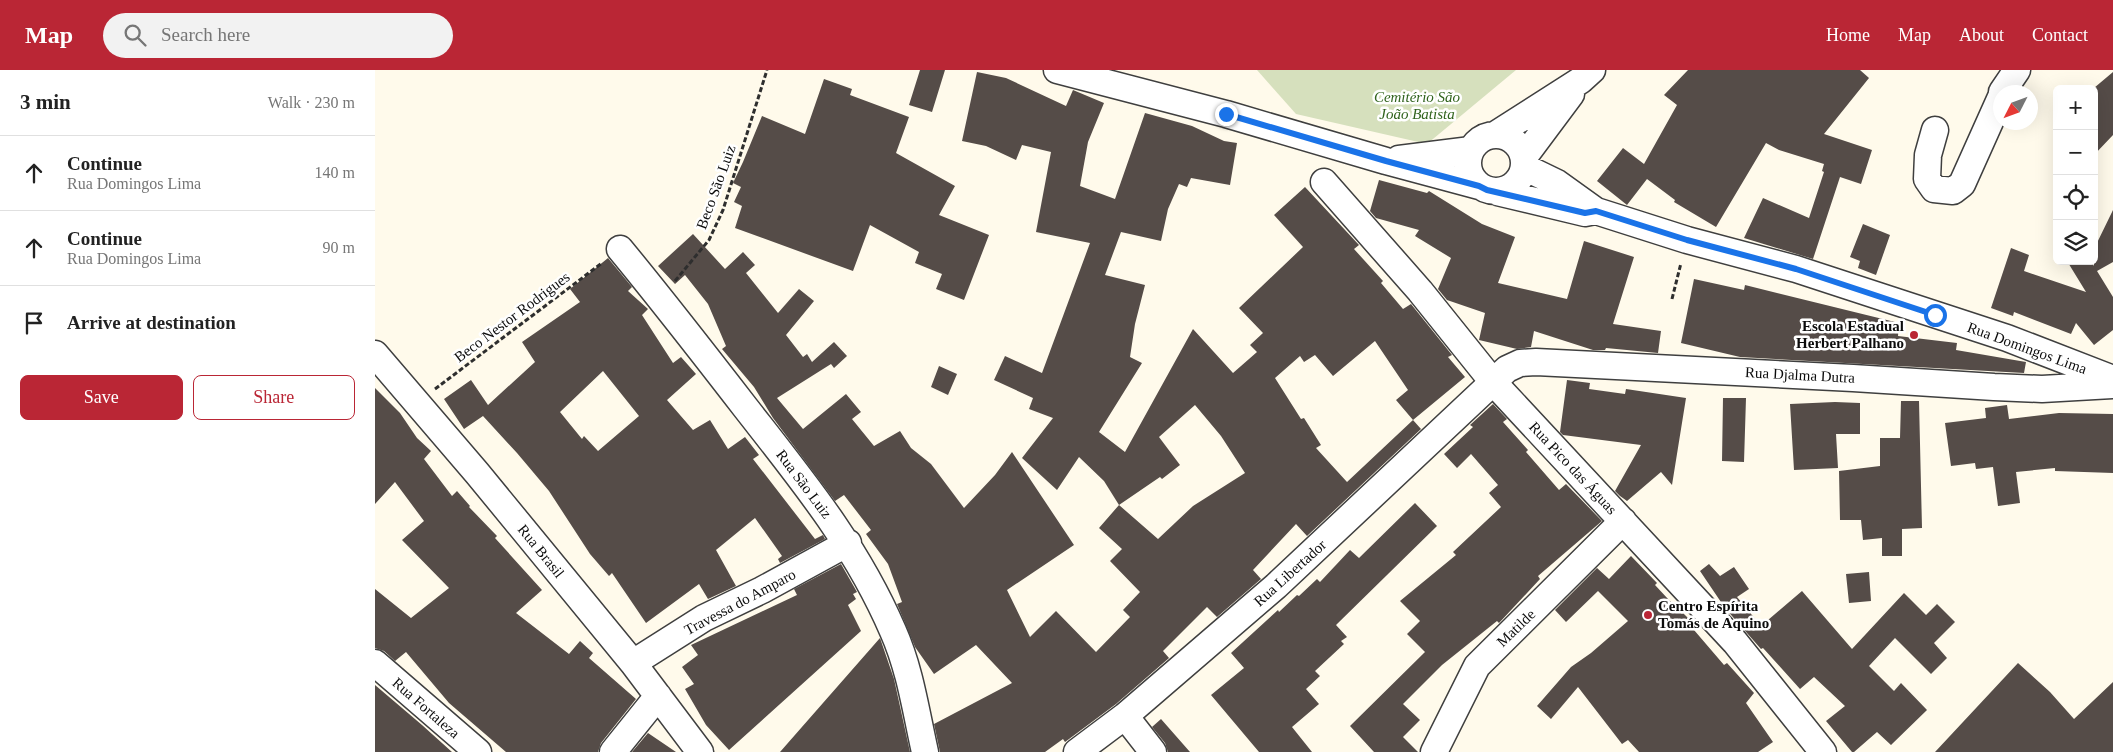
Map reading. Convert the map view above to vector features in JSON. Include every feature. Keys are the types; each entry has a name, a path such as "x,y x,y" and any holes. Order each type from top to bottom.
{"street":[{"name":"Rua Domingos Lima","path":"1057,70 1261,123 1386,161 1488,189 1585,213 1596,211"},
{"path":"2007,85 2017,70"},
{"path":"1495,135 1586,75"},
{"path":"1524,162 1520,148 1513,141 1504,136 1495,135 1485,137 1477,142 1471,150 1468,169 1472,179 1488,189 1507,190 1515,184 1521,177 1524,162 1586,75"},
{"path":"1935,130 1928,155 1927,179 1934,189 1953,191 1962,184 1993,115"},
{"name":"Rua Domingos Lima","path":"1386,161 1471,150"},
{"name":"Rua Domingos Lima","path":"1524,162 1596,211 1687,240 1796,269 2007,338 2113,379"},
{"name":"Rua Pico das Águas","path":"1324,182 1420,291 1493,382 1735,642 1823,752"},
{"name":"Rua São Luiz","path":"620,249 809,488 848,543 874,589 894,633 909,682 925,752"},
{"name":"Rua Brasil","path":"375,354 417,402 633,664 701,752"},
{"name":"Rua Djalma Dutra","path":"1493,382 1507,369 1520,363 1535,362 2042,389 2113,385"},
{"name":"Rua Libertador","path":"1077,752 1125,716 1276,586 1493,382"},
{"name":"Matilde","path":"1434,752 1477,666 1623,522"},
{"name":"Travessa do Amparo","path":"633,664 704,618 778,582 848,543"},
{"name":"Rua Fortaleza","path":"375,663 478,752"},
{"path":"613,752 658,696"},
{"path":"1125,716 1153,752"}],"path":[{"name":"Beco São Luiz","path":"661,299 709,240 723,210 767,70"},
{"path":"1672,299 1687,240"},
{"name":"Beco Nestor Rodrigues","path":"417,402 620,249"}],"green space":[{"name":"Cemitério São João Batista","path":"1257,70 1516,70 1427,144 1296,114"}],"building":[{"path":"920,70 945,70 932,112 909,105"},
{"path":"1688,70 1860,70 1869,78 1824,134 1872,150 1861,184 1840,177 1813,259 1744,238 1763,198 1809,218 1824,172 1822,171 1824,164 1779,150 1766,143 1716,227 1674,202 1675,200 1647,179 1627,205 1597,181 1623,148 1644,164 1677,105 1664,95"},
{"path":"977,72 1006,78 1066,106 1073,90 1104,103 1088,142 1080,186 1115,199 1145,113 1192,126 1224,141 1237,143 1230,185 1191,178 1187,187 1179,184 1168,209 1161,241 1121,232 1105,275 1145,285 1135,324 1130,357 1142,363 1099,432 1125,452 1193,329 1233,373 1257,352 1250,345 1263,333 1239,308 1303,247 1274,215 1305,187 1359,245 1354,249 1383,281 1381,283 1403,309 1411,304 1452,355 1448,357 1465,377 1413,420 1421,429 1307,536 1296,524 1253,570 1261,579 1217,617 1207,607 1163,651 1169,658 1116,704 1065,742 1063,739 1045,752 940,752 934,724 1012,683 976,645 934,674 915,647 897,604 902,602 888,564 866,534 871,530 844,495 835,501 773,418 754,387 722,349 726,346 708,304 685,275 675,284 658,266 693,234 725,269 743,252 755,265 746,273 778,313 799,289 814,301 786,335 803,357 807,354 812,362 834,342 847,356 834,368 831,364 777,398 803,429 846,394 861,412 852,419 874,446 900,431 911,448 931,464 964,508 995,475 1012,452 1074,545 1007,590 1030,637 1056,611 1096,652 1130,617 1123,610 1140,592 1110,561 1122,549 1099,528 1119,505 1104,481 1079,457 1057,490 1022,458 1053,418 1029,409 1033,398 994,380 1005,356 1042,373 1090,243 1036,232 1051,152 1022,145 1016,160 986,146 962,141","holes":["1375,341 1408,390 1396,400 1413,420 1347,482 1316,448 1321,445 1304,418 1301,419 1275,378 1300,356 1304,362 1315,355 1333,376","1195,405 1221,436 1245,473 1193,506 1158,539 1119,505 1160,477 1162,479 1180,465 1159,437"]},
{"path":"2113,72 2113,135 2098,151 2098,85"},
{"path":"824,79 852,89 850,95 909,117 896,153 955,186 939,215 989,235 964,300 936,289 942,274 915,263 919,252 870,225 853,271 735,228 742,206 734,202 741,187 733,183 762,116 805,134"},
{"path":"1379,180 1427,193 1429,191 1482,224 1515,237 1498,283 1567,299 1584,241 1634,257 1613,324 1661,331 1658,353 1606,348 1605,350 1593,350 1534,331 1531,347 1517,349 1479,340 1485,313 1447,300 1438,289 1451,258 1415,236 1419,230 1376,218 1370,211"},
{"path":"2113,210 2113,262 2097,271 2113,297 2113,330 2094,345 2076,323 2071,334 2014,312 2013,316 1991,308 2011,248 2029,255 2024,271 2086,292 2069,265 2098,265 2098,241"},
{"path":"1863,224 1890,235 1876,275 1858,268 1860,261 1850,257"},
{"path":"608,258 632,287 628,291 648,309 642,315 673,363 681,357 696,374 667,400 693,430 710,420 728,449 745,437 759,455 753,459 815,539 823,535 825,539 780,563 778,559 782,556 755,518 716,550 736,586 708,599 699,584 646,623 612,573 609,576 590,554 549,491 517,453 483,416 464,429 444,399 471,380 488,405 535,362 522,342 580,302 570,289","holes":["603,371 639,416 598,451 584,436 582,439 560,412"]},
{"path":"1694,279 1744,290 1745,285 1899,323 1898,336 1957,343 1956,350 2026,362 2024,373 1740,357 1681,343"},
{"path":"939,366 957,374 948,395 931,387"},
{"path":"1567,380 1590,383 1589,389 1625,394 1626,389 1686,398 1672,485 1661,472 1627,501 1615,491 1641,445 1563,435 1560,432"},
{"path":"375,388 400,413 417,438 431,451 424,459 452,496 457,491 469,507 497,536 495,538 542,590 516,613 569,654 580,641 593,653 589,658 636,699 601,743 598,752 506,752 449,703 406,652 395,661 384,651 375,648 375,589 411,618 449,588 402,540 424,521 395,482 375,504"},
{"path":"1723,398 1746,398 1744,462 1722,461"},
{"path":"1901,401 1919,401 1922,528 1902,529 1902,556 1882,556 1882,538 1863,540 1861,520 1840,520 1839,471 1880,466 1880,438 1900,438"},
{"path":"1860,403 1860,434 1836,434 1838,468 1794,470 1790,404"},
{"path":"1493,404 1507,419 1503,422 1528,450 1526,452 1559,490 1566,484 1602,521 1538,576 1540,579 1499,623 1497,621 1442,665 1403,704 1420,720 1403,737 1418,752 1374,752 1350,726 1425,652 1407,634 1420,621 1400,601 1456,555 1453,552 1501,507 1489,493 1498,485 1471,454 1457,468 1444,454 1473,427 1470,425"},
{"path":"2007,405 2009,419 2059,413 2113,414 2113,473 2055,471 2055,468 2016,472 2020,503 1998,506 1993,467 1976,469 1975,463 1951,466 1945,423 1986,418 1985,408"},
{"path":"1415,503 1437,526 1336,625 1347,637 1341,641 1344,644 1315,671 1320,676 1306,689 1319,704 1292,727 1312,752 1259,752 1211,695 1244,668 1231,653 1278,610 1279,612 1317,579 1320,582 1350,550 1359,558"},
{"path":"1631,556 1657,583 1655,585 1697,627 1694,630 1724,665 1727,663 1754,693 1746,703 1773,742 1758,752 1639,752 1628,740 1622,744 1578,687 1551,719 1537,706 1571,667 1591,653 1628,621 1598,591 1566,622 1555,610 1597,568 1609,579"},
{"path":"841,564 857,592 853,594 856,599 848,605 861,631 729,750 706,725 685,689 694,684 682,667 698,655 691,645 797,595 794,589"},
{"path":"1709,564 1720,576 1734,567 1749,589 1737,597 1761,626 1802,591 1852,649 1904,593 1926,615 1937,604 1955,622 1934,643 1947,658 1931,674 1895,638 1869,666 1894,691 1901,683 1927,710 1891,745 1877,732 1852,752 1826,721 1845,706 1814,677 1800,689 1763,648 1761,649 1725,608 1700,571"},
{"path":"1869,572 1871,601 1849,603 1846,574"},
{"path":"880,638 894,679 910,752 780,752"},
{"path":"2018,663 2050,692 2074,719 2113,682 2113,752 1935,752"},
{"path":"375,685 422,725 452,752 375,752"},
{"path":"1161,719 1190,752 1168,752 1165,743 1152,727"},
{"path":"648,733 676,752 632,752"}],"place":[{"name":"Escola Estadual Herbert Palhano","path":"1914,335"},
{"name":"Centro Espírita Tomás de Aquino","path":"1648,615"}],"route":[{"path":"1226,114 1547,206 1585,213 1596,211 1687,240 1796,269 1935,315"}]}
